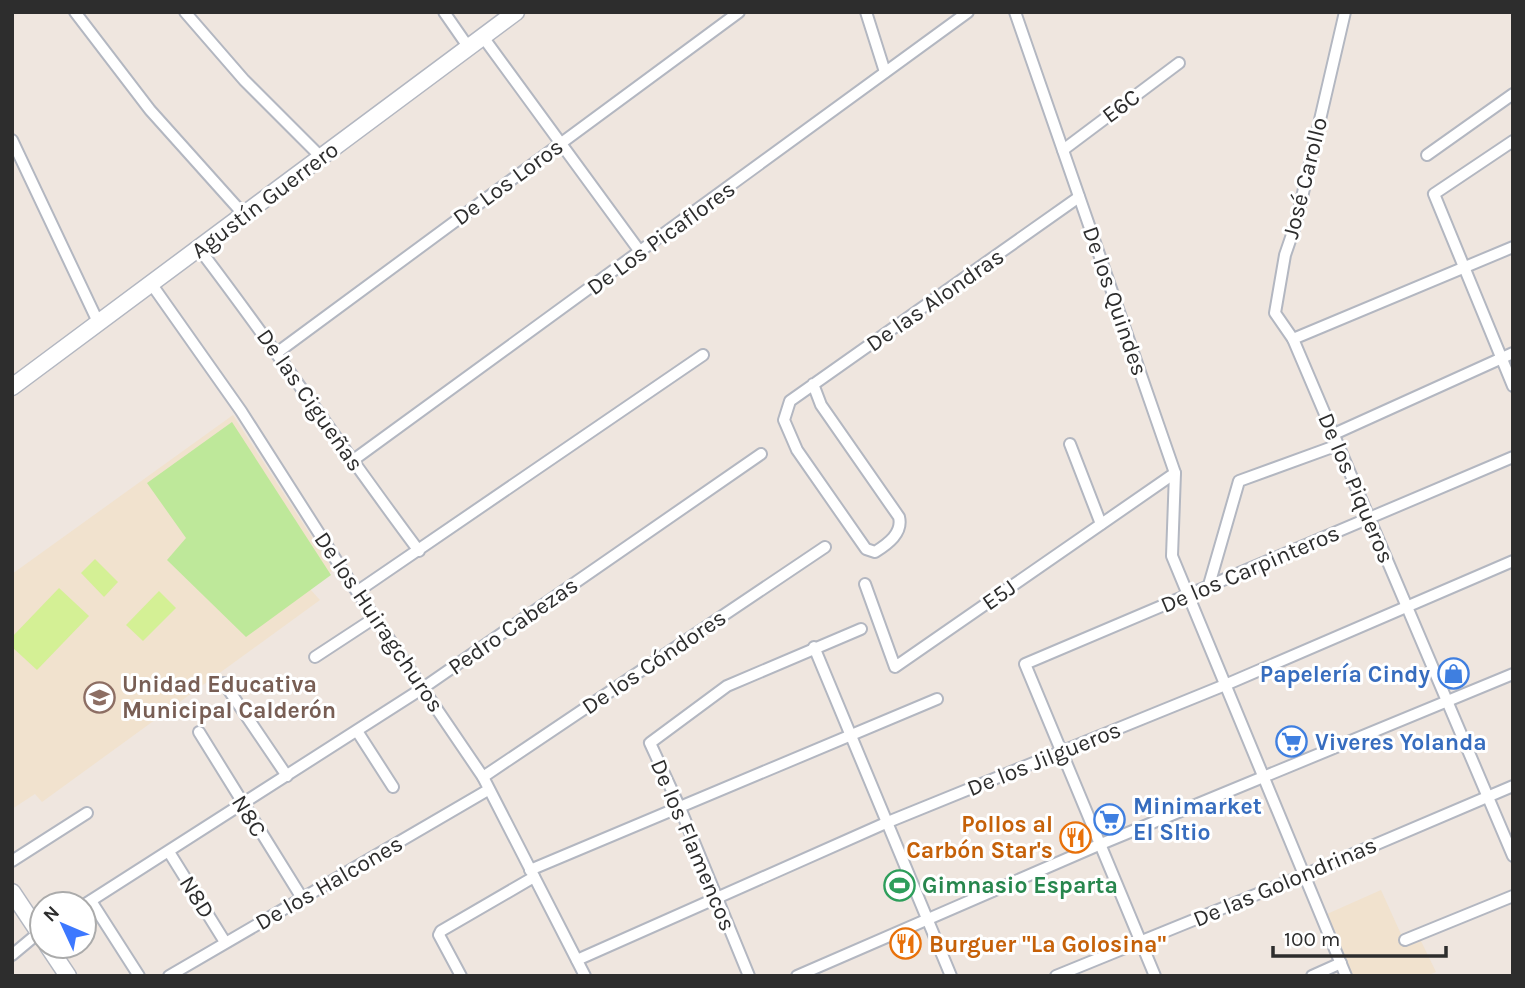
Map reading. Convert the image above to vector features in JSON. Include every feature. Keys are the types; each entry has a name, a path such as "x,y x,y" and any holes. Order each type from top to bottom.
{"street":[{"path":"75,12 150,110 245,216"},
{"path":"185,12 244,80 322,158"},
{"path":"444,12 468,48"},
{"name":"Agustín Guerrero","path":"12,387 99,324 150,282 200,250 516,12"},
{"name":"De Los Loros","path":"278,352 738,12"},
{"path":"866,12 885,72"},
{"name":"De Los Picaflores","path":"352,461 641,253 968,12"},
{"name":"De los Quindes","path":"1015,12 1175,473 1172,556 1188,594"},
{"name":"José Carollo","path":"1293,339 1275,313 1275,303 1345,12"},
{"path":"483,37 641,253"},
{"name":"E6C","path":"1063,150 1179,63"},
{"path":"1427,155 1513,94"},
{"path":"12,140 99,324"},
{"path":"1513,141 1434,194 1462,268 1513,386"},
{"name":"De las Alondras","path":"813,384 821,405 899,517 901,525 896,534 878,550 866,549 797,450 784,420 790,401 813,384 1079,197"},
{"path":"1293,339 1513,247"},
{"name":"De las Cigueñas","path":"200,250 278,352 352,461 419,551"},
{"name":"De los Huiragchuros","path":"150,282 241,411 483,777 585,976"},
{"name":"De los Piqueros","path":"1293,339 1513,856"},
{"path":"1209,585 1239,481 1336,440 1513,353"},
{"path":"358,591 702,355"},
{"path":"1070,444 1101,524"},
{"name":"Pedro Cabezas","path":"98,896 423,688 761,454"},
{"name":"De los Carpinteros","path":"1062,751 1025,664 1513,457"},
{"name":"E5J","path":"865,584 895,667 1175,473"},
{"name":"De los Cóndores","path":"483,777 825,547"},
{"name":"De los Jilgueros","path":"577,960 888,822 1225,685 1513,561"},
{"path":"1188,594 1346,976"},
{"path":"315,657 376,617"},
{"name":"De los Flamencos","path":"749,976 680,808 650,743 727,686 861,629"},
{"path":"814,647 951,976"},
{"path":"797,976 1101,844 1513,674"},
{"path":"224,683 287,776"},
{"path":"461,976 439,935 441,931 532,874 937,699"},
{"path":"357,731 393,787"},
{"name":"N8C","path":"199,732 302,898"},
{"path":"1062,751 1155,976"},
{"name":"De las Golondrinas","path":"1056,976 1513,786"},
{"name":"De los Halcones","path":"169,976 488,790"},
{"path":"12,861 87,813"},
{"name":"N8D","path":"169,852 225,943"},
{"path":"12,892 28,915"},
{"path":"1405,940 1513,897"},
{"path":"98,918 139,976"},
{"path":"12,955 28,945"},
{"path":"58,960 68,976"},
{"path":"1312,976 1341,963"}],"shaded area":[{"name":"Unidad Educativa Municipal Calderón","path":"233,415 333,570 310,589 320,600 42,802 35,794 12,809 12,574"},
{"path":"1381,890 1405,943 1420,939 1436,972 1426,976 1352,976 1327,914"}],"green space":[{"path":"232,422 331,575 246,637 167,560 186,538 147,483"},
{"path":"95,559 118,582 104,597 81,573"},
{"path":"59,588 89,616 37,670 12,647 12,637"},
{"path":"159,591 176,608 143,641 126,625"}],"place":[{"name":"Papelería Cindy","path":"1453,674"},
{"name":"Unidad Educativa Municipal Calderón","path":"99,697"},
{"name":"Viveres Yolanda","path":"1292,742"},
{"name":"Minimarket El SItio","path":"1110,819"},
{"name":"Pollos al Carbón Star's","path":"1076,837"},
{"name":"Gimnasio Esparta","path":"899,885"},
{"name":"Burguer \"La Golosina\"","path":"906,944"}]}
